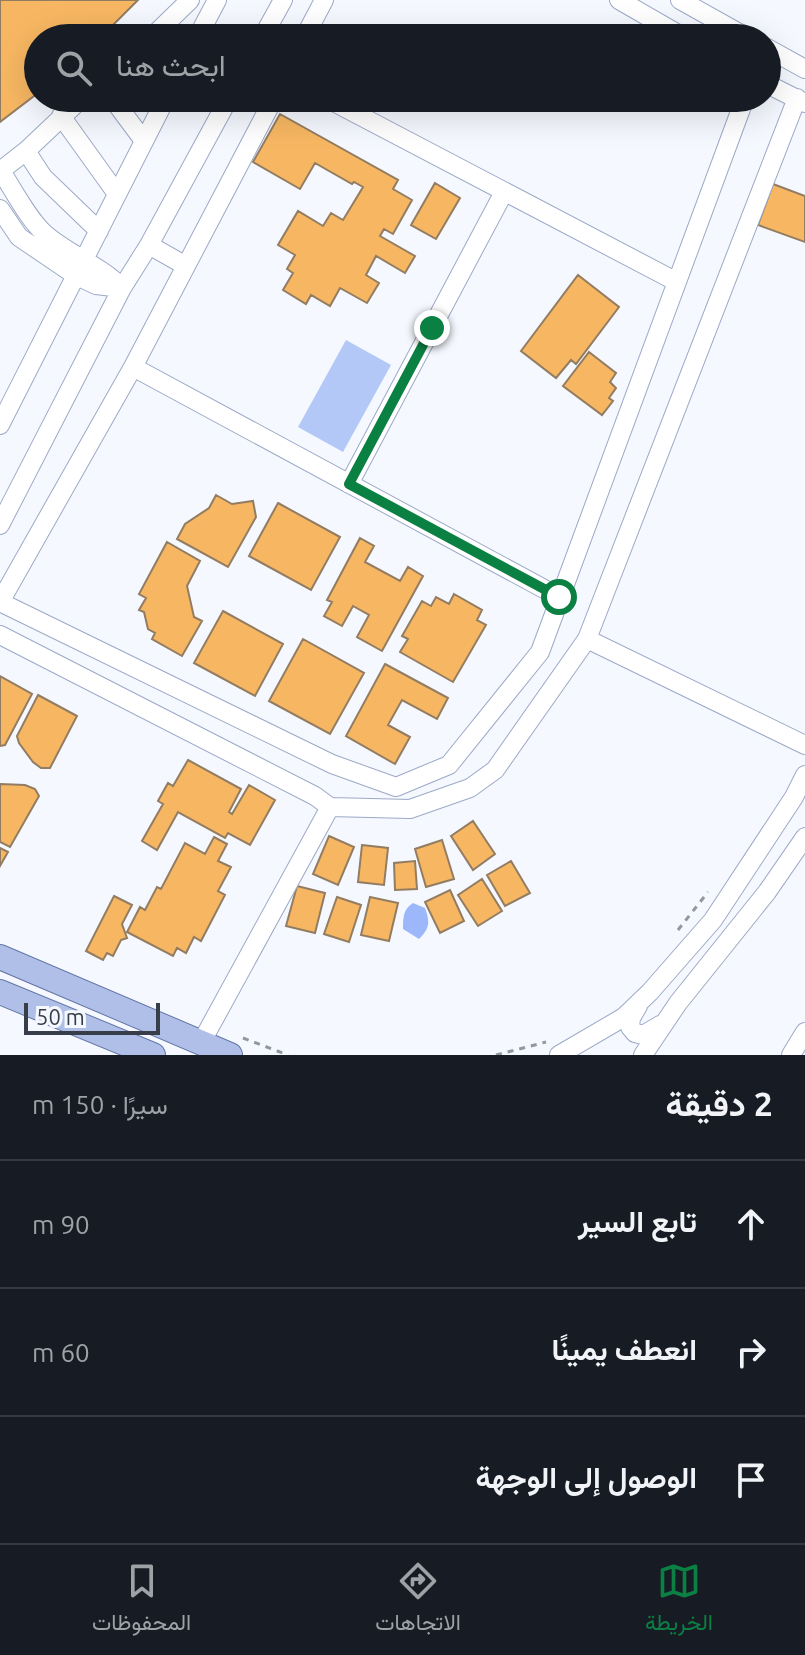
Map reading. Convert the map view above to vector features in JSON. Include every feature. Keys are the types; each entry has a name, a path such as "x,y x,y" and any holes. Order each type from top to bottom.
{"main road":[{"path":"0,957 230,1055"},
{"path":"0,992 153,1055"}],"street":[{"path":"165,24 190,0"},
{"path":"204,24 217,0"},
{"path":"270,24 283,0"},
{"path":"311,24 324,0"},
{"path":"619,0 661,24"},
{"path":"680,0 723,24"},
{"path":"781,56 805,69"},
{"path":"0,635 315,796 330,807 410,809 470,788 495,770 587,639 801,100 781,91"},
{"path":"66,112 26,151 0,171 42,232 79,268"},
{"path":"122,112 144,141"},
{"path":"0,425 159,112"},
{"path":"0,525 122,288 221,112"},
{"path":"267,112 133,367 0,602 332,764 396,787 449,765 540,652 740,112"},
{"path":"353,112 677,282"},
{"path":"61,116 117,194"},
{"path":"26,151 43,177 99,231"},
{"path":"349,484 504,192"},
{"path":"0,209 19,237 79,268 107,272 122,288"},
{"path":"149,245 186,266"},
{"path":"133,367 559,597"},
{"path":"587,639 805,745"},
{"path":"559,1047 624,1017 642,1000 713,920 794,797 805,775"},
{"path":"201,1043 330,807"},
{"path":"643,1055 663,1024 767,892 805,837"},
{"path":"642,1000 631,1018 630,1027 635,1033 643,1035 663,1024"},
{"path":"791,1055 805,1032"}],"path":[{"path":"673,936 714,884"},
{"path":"496,1055 559,1047"}],"shaded area":[{"path":"346,340 391,365 343,452 298,427"},
{"path":"413,903 425,908 428,917 427,928 419,939 403,929 405,911"}],"building":[{"path":"0,0 138,0 114,24 24,24 24,104 0,122"},
{"path":"280,114 398,180 393,189 412,200 393,234 384,229 380,236 415,256 405,273 376,256 366,275 379,283 367,303 340,288 330,306 311,295 306,304 283,290 293,273 287,269 295,255 278,245 298,211 323,226 331,213 343,220 363,187 315,163 300,189 253,162"},
{"path":"435,183 460,198 436,239 411,225"},
{"path":"773,184 805,196 805,242 758,225"},
{"path":"578,275 619,307 576,364 571,360 556,378 521,351"},
{"path":"589,352 616,373 610,382 616,388 609,398 613,401 602,415 563,386"},
{"path":"216,495 232,504 253,501 256,517 228,567 177,539 185,524 209,508"},
{"path":"278,503 340,537 311,590 249,556"},
{"path":"360,538 374,546 365,562 400,581 408,567 423,576 382,651 357,637 369,615 353,606 342,626 324,616 332,602 327,600"},
{"path":"167,542 200,561 187,586 194,617 202,621 182,656 152,639 155,633 148,629 144,612 139,610 146,598 139,594"},
{"path":"454,594 482,610 477,620 486,625 453,682 400,652 408,639 402,636 422,601 431,606 436,597 449,604"},
{"path":"223,611 283,644 255,696 194,663"},
{"path":"303,639 364,673 330,734 269,701"},
{"path":"385,664 448,698 437,719 402,700 388,725 410,737 395,764 346,736"},
{"path":"0,676 32,694 5,745 0,746"},
{"path":"38,695 77,716 50,768 41,768 33,762 17,736"},
{"path":"188,760 241,789 229,812 232,814 249,785 275,800 250,845 228,833 225,838 178,812 157,850 142,841 163,804 158,801 168,783 173,786"},
{"path":"0,784 25,785 35,789 39,796 10,847 0,842"},
{"path":"473,821 495,854 473,870 451,836"},
{"path":"329,836 354,847 338,885 313,874"},
{"path":"214,837 227,844 218,861 231,867 218,891 225,895 201,941 194,937 186,953 177,948 173,956 127,932 140,907 145,910 157,887 161,889 185,843 205,854"},
{"path":"442,840 454,879 426,887 415,849"},
{"path":"362,845 388,848 384,885 358,882"},
{"path":"0,848 8,852 0,866"},
{"path":"415,861 417,889 395,890 394,863"},
{"path":"511,861 530,893 505,906 487,875"},
{"path":"482,879 502,911 478,926 458,895"},
{"path":"297,886 325,893 315,933 286,926"},
{"path":"450,890 464,921 440,933 425,902"},
{"path":"114,896 132,905 122,924 127,938 121,940 113,956 107,953 103,960 86,951"},
{"path":"337,897 361,905 349,942 324,934"},
{"path":"370,897 398,903 389,941 361,935"}],"route":[{"path":"432,328 349,484 559,597"}]}
